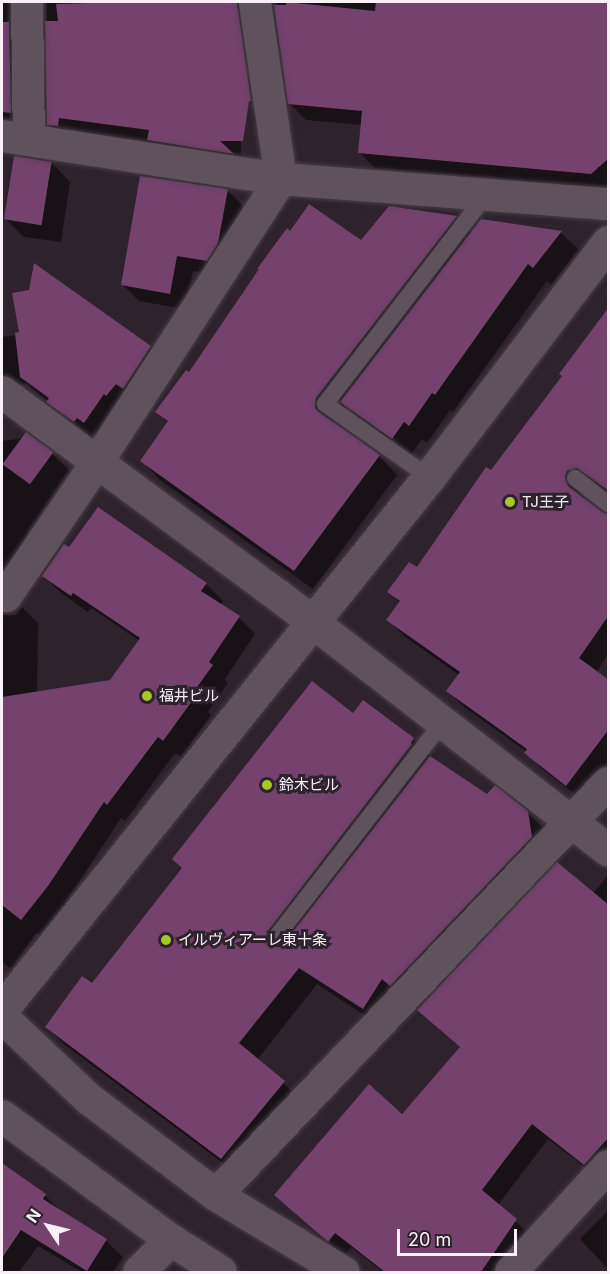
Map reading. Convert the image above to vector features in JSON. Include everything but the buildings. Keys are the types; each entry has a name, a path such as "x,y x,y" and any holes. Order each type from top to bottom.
{"street":[{"path":"27,2 15,138 281,179 609,204"},
{"path":"2,596 6,596 98,461 281,179 255,2"},
{"path":"2,1009 429,477 609,242"},
{"path":"2,392 98,461 609,850"},
{"path":"216,1195 609,783"},
{"path":"2,1017 89,1099 216,1195 343,1272"},
{"path":"2,1116 171,1240 221,1272"},
{"path":"511,1272 609,1166"},
{"path":"139,1272 171,1240"}],"lane":[{"path":"429,477 325,404 486,195"},
{"path":"575,478 609,504"},
{"path":"276,937 442,723"}],"place":[{"name":"TJ王子","path":"510,502"},
{"name":"福井ビル","path":"147,696"},
{"name":"鈴木ビル","path":"267,785"},
{"name":"イルヴィアーレ東十条","path":"166,940"}]}
